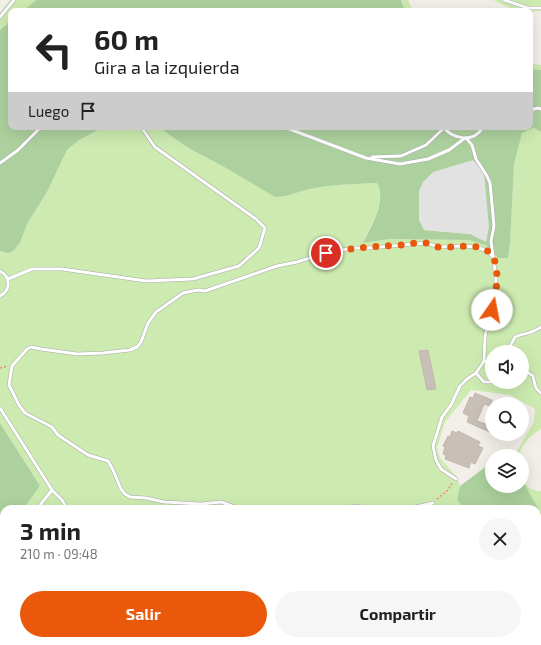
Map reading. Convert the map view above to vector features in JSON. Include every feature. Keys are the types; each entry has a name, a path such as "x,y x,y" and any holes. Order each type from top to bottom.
{"lane":[{"path":"0,17 14,0"},
{"path":"504,0 528,8 541,8"},
{"path":"0,163 18,150 38,130"},
{"path":"8,279 32,269 62,269 146,281 193,279 239,266 259,248 265,228 155,147 143,130"},
{"path":"292,130 366,158 400,164 428,159 448,150 466,138"},
{"path":"366,158 401,156 426,145 441,130"},
{"path":"447,130 451,135 458,138 466,138 474,136 481,130"},
{"path":"456,479 441,469 436,460 432,446 442,417 451,405 460,386 476,373 484,362 484,337 495,299 496,290 496,266 491,241 494,226 490,183 476,159 472,145 466,138"},
{"path":"229,505 221,502 194,504 164,502 146,498 130,497 125,494 121,489 114,470 108,461 88,455 58,435 52,426 25,413 19,405 9,385 12,366 31,347 41,350 77,354 130,350 137,347 141,342 148,323 156,312 183,292 198,290 206,291 277,266 297,262 326,253 353,248 426,243 439,247 476,247 488,251 493,257"},
{"path":"0,271 6,275 8,279 8,288 6,292 0,296"},
{"path":"511,345 515,337 522,334 529,334 541,327"},
{"path":"476,373 485,382"},
{"path":"529,373 533,376 536,390 541,393"},
{"path":"0,408 52,490 65,505"},
{"path":"40,505 52,490"},
{"path":"424,505 433,503"}],"path":[{"path":"0,368 12,366"},
{"path":"433,503 448,491 456,479"}],"green space":[{"path":"10,0 36,0 27,8 8,8 8,23 0,30 0,13"},
{"path":"36,0 401,0 404,8 27,8"},
{"path":"401,0 408,0 412,8 404,8"},
{"path":"494,0 541,0 541,11 533,12 533,8 512,8 502,5"},
{"path":"8,23 8,130 98,130 79,140 67,150 47,192 27,224 20,243 12,252 8,253 0,251 0,30"},
{"path":"533,64 541,65 541,70 533,69"},
{"path":"533,69 541,70 541,132 534,128"},
{"path":"534,128 541,132 541,429 529,438 529,430 534,422 535,409 529,406 529,397 514,397 510,395 471,390 445,422 437,448 440,458 456,476 460,486 457,499 461,505 26,505 40,486 0,423 0,251 8,253 12,252 20,243 27,224 47,192 67,150 79,140 98,130 162,130 190,149 276,197 323,187 346,184 377,183 380,191 379,206 363,243 390,239 469,240 487,246 499,258 508,257 514,165 522,133 533,130"},
{"path":"162,130 529,130 522,133 514,165 508,258 498,258 487,246 469,240 390,239 363,243 374,222 379,206 380,190 377,183 346,184 323,187 275,197 190,149","holes":["423,182 471,234 424,230"]},
{"path":"0,423 40,486 26,505 0,505"},
{"path":"523,441 526,441 522,449 518,449"},
{"path":"485,467 485,493 529,492 536,505 461,505 457,499 460,486"},
{"path":"529,487 533,490 541,491 541,505 536,505 529,492"}],"shaded area":[{"path":"473,160 484,173 489,227 486,242 470,234 424,230 419,220 419,191 423,182 433,172"}],"building":[{"path":"428,350 436,389 427,390 419,351"},
{"path":"475,393 485,397 485,404 477,421 485,424 485,430 467,422 469,416 463,413 470,397 473,398"},
{"path":"452,431 457,433 458,431 480,442 478,446 483,448 475,464 471,462 469,468 445,459 446,455 443,454 445,447 443,446 448,436 450,437"}],"route":[{"path":"326,253 353,248 426,243 439,247 476,247 488,251 493,257 496,266 495,299 492,310"}]}
